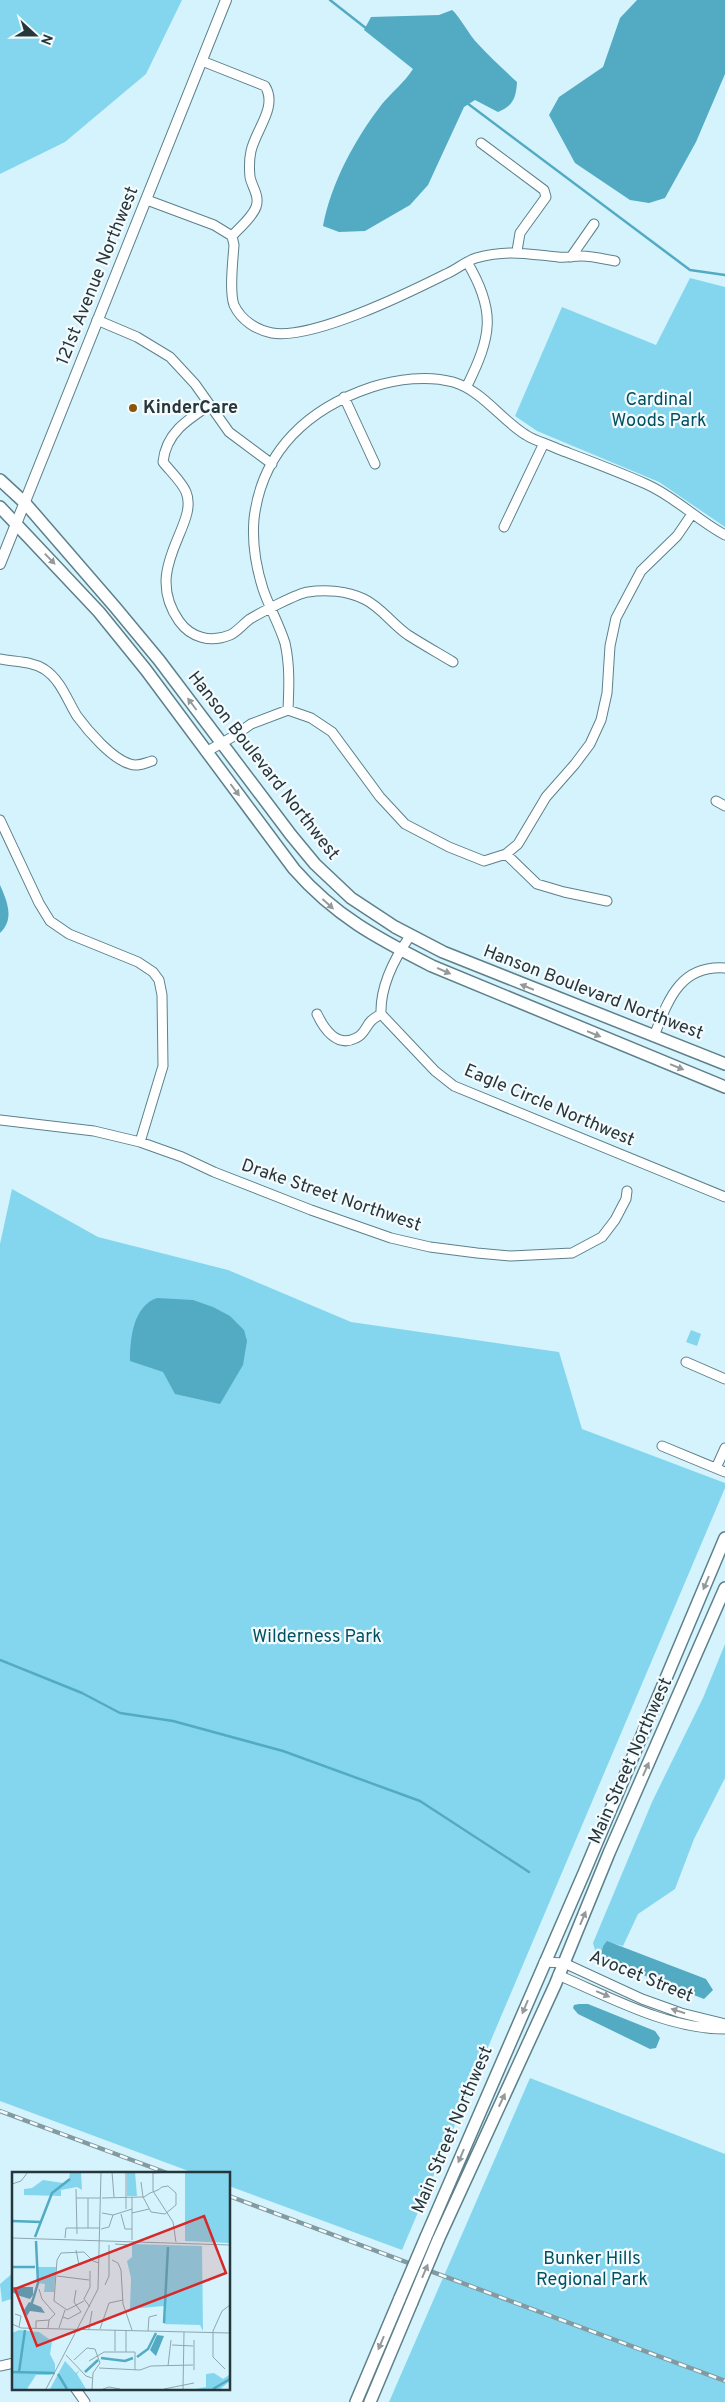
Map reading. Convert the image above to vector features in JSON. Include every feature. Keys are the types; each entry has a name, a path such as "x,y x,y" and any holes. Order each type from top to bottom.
{"main road":[{"name":"Hanson Boulevard Northwest","path":"0,480 25,503 120,612 264,801 322,870 358,903 410,936 443,952 531,989 725,1064"},
{"name":"Hanson Boulevard Northwest","path":"0,507 99,612 146,670 312,890 351,922 400,950 476,986 725,1087"},
{"name":"Main Street Northwest","path":"356,2402 584,1872 725,1538"},
{"name":"Main Street Northwest","path":"370,2402 438,2240 558,1975 561,1963 725,1588"},
{"name":"Main Street Northwest","path":"561,1963 558,1949 584,1889 584,1872"}],"street":[{"name":"121st Avenue Northwest","path":"0,564 226,0"},
{"path":"202,61 265,86 270,94 269,107 252,146 248,164 251,180 258,197 256,206 232,236"},
{"path":"481,143 544,190 546,197 520,233 517,251"},
{"path":"147,200 214,225 232,236 234,245 234,304 243,319 257,329 273,334 292,333 326,326 403,295 467,262 494,253 517,251 560,258 582,256 615,261"},
{"path":"571,257 594,224"},
{"path":"467,262 486,300 488,329 486,342 467,386"},
{"path":"97,320 137,337 170,356 195,384 230,432 272,464"},
{"path":"288,710 288,661 285,644 273,608 261,584 254,539 254,519 265,476 281,448 300,426 327,406 344,397 387,382 418,378 451,381 467,386 526,435 647,484 725,535"},
{"path":"344,397 375,464"},
{"path":"210,405 182,423 170,438 164,451 163,462 186,492 188,505 169,558 166,577 172,611 189,632 201,638 211,639 231,635 251,618 305,592 318,590 363,598 407,634 453,662"},
{"path":"504,527 544,443"},
{"path":"206,752 250,724 288,710 312,718 332,732 380,797 405,824 449,847 484,861 506,854 518,844 546,796 590,744 601,720 607,693 610,646 616,618 642,571 677,536 692,514"},
{"path":"0,660 22,661 45,670 60,684 78,717 88,730 123,761 132,765 140,765 152,761"},
{"path":"0,820 39,904 50,921 69,934 138,962 153,972 159,980 162,996 163,1066 140,1142"},
{"path":"506,854 537,884 608,901"},
{"path":"317,1014 330,1035 347,1040 356,1038 364,1032 371,1021 381,1014 385,984 400,950 410,936"},
{"path":"654,1036 668,1001 678,985 696,972 716,967 725,968"},
{"name":"Eagle Circle Northwest","path":"381,1014 435,1071 454,1086 725,1197"},
{"name":"Drake Street Northwest","path":"0,1120 94,1131 140,1142 182,1157 214,1172 244,1182 311,1210 392,1238 477,1254 511,1256 572,1253 602,1237 615,1220 626,1199 627,1192"},
{"path":"686,1362 725,1379"},
{"path":"662,1446 721,1470 725,1448"},
{"name":"Avocet Street","path":"544,1962 561,1963 642,1999 681,2013 725,2024"},
{"name":"Avocet Street","path":"558,1975 666,2019 686,2025 725,2029"},
{"path":"76,2390 85,2402"}],"green space":[{"path":"0,0 182,0 146,74 65,142 0,174"},
{"name":"Cardinal Woods Park","path":"690,278 725,287 725,527 659,482 537,431 515,416 562,307 656,345"},
{"name":"Wilderness Park","path":"12,1189 98,1237 228,1270 351,1322 559,1352 582,1429 725,1483 725,1488 402,2250 230,2186 230,2172 191,2172 0,2101 0,1244"},
{"path":"691,1330 701,1334 697,1346 686,1342"},
{"path":"725,1644 725,1778 694,1839 675,1889 638,1914 623,1946 607,1942 603,1946 601,1954 596,1954 593,1943 652,1802 703,1698"},
{"name":"Bunker Hills Regional Park","path":"530,2078 725,2154 725,2402 389,2402"},
{"path":"12,2274 12,2299 2,2302 0,2284"}],"shaded area":[{"path":"637,0 725,0 725,74 696,142 665,198 649,203 630,200 575,163 549,115 559,97 603,67 620,18"},
{"path":"452,10 478,44 517,82 513,101 498,112 475,100 464,107 428,185 410,205 365,231 339,232 323,226 332,194 345,162 382,104 413,69 364,30 371,17 439,15"},
{"path":"0,885 7,904 8,916 5,928 0,933"},
{"path":"157,1298 193,1300 213,1307 230,1316 244,1330 247,1341 243,1365 220,1404 175,1394 163,1372 130,1361 134,1324 143,1308"},
{"path":"607,1941 706,1979 713,1990 704,1999 607,1961 601,1954 603,1946"},
{"path":"588,2004 655,2031 660,2038 656,2048 650,2049 578,2014 573,2008 574,2005"}],"waterway":[{"path":"330,0 367,29"},
{"path":"467,103 690,270 725,275"},
{"path":"0,1660 82,1693 120,1713 173,1721 283,1751 420,1801 529,1872"}],"railway":[{"path":"0,2111 164,2172"},
{"path":"230,2196 725,2381"}],"place":[{"name":"KinderCare","path":"133,408"}]}
